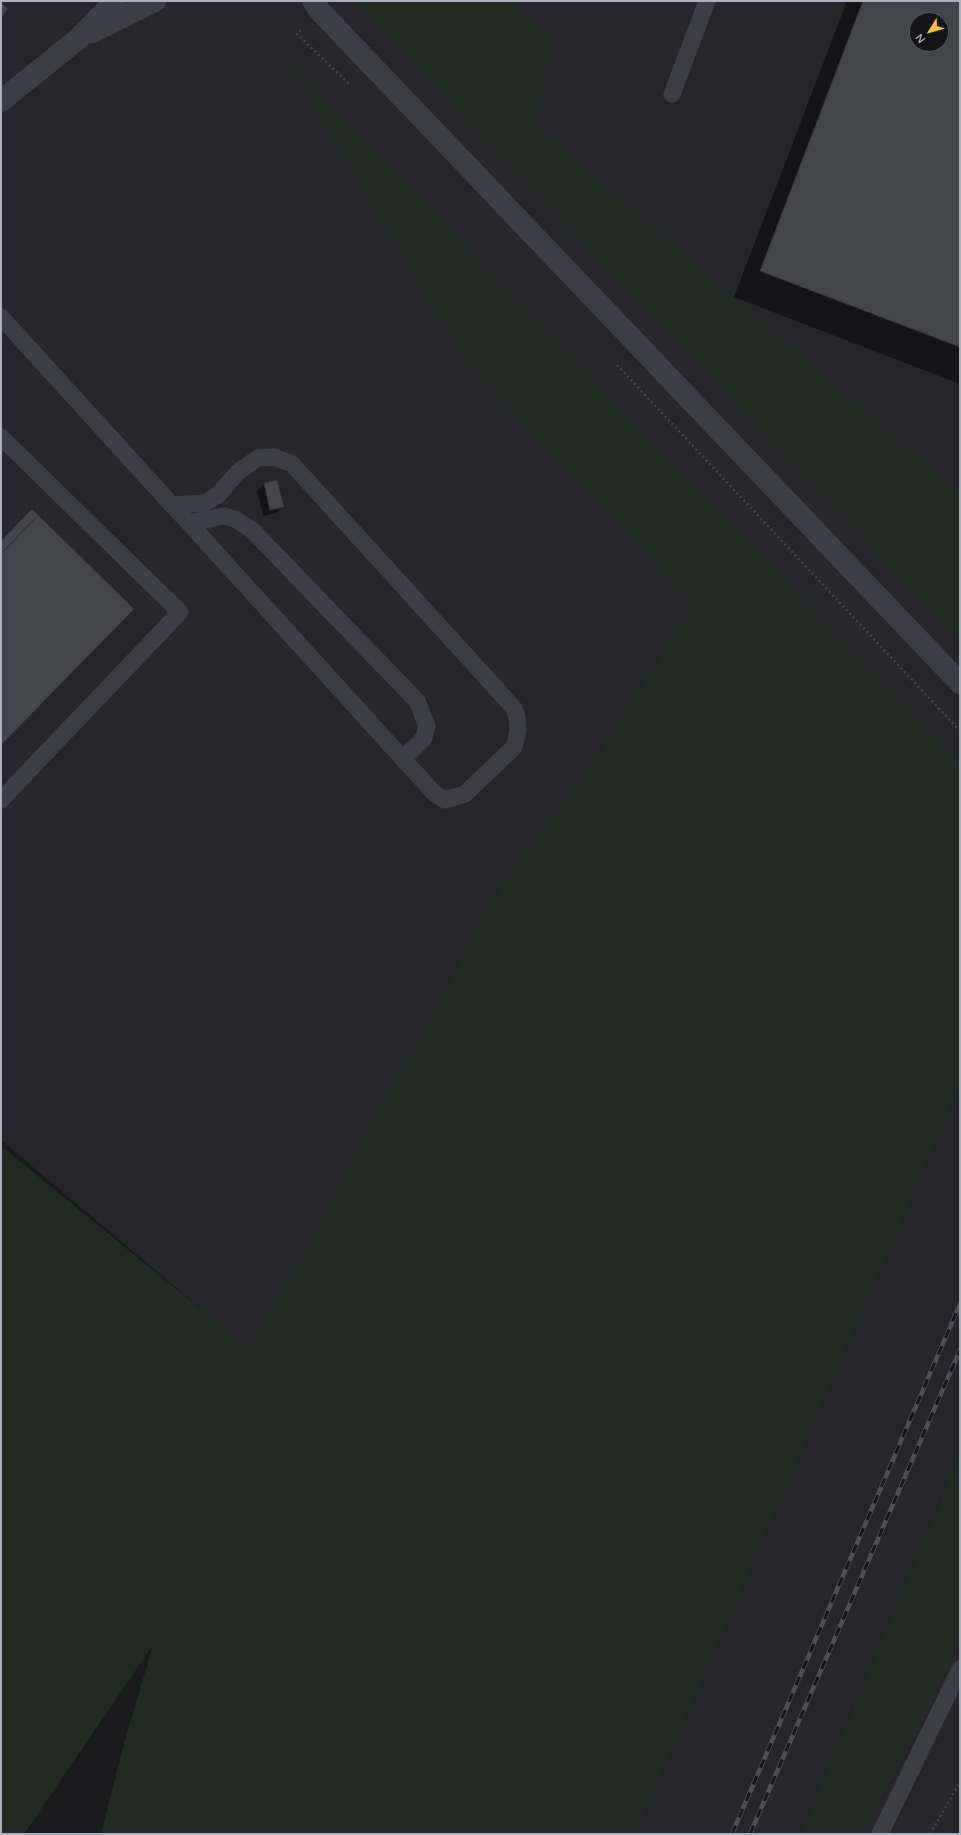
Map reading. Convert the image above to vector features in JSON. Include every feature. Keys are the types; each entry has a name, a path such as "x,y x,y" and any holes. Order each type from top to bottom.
{"street":[{"path":"1,101 78,39 115,1"},
{"path":"78,39 155,1"},
{"path":"312,4 960,683"}],"lane":[{"path":"672,94 707,1"},
{"path":"1,317 172,505 189,523 434,793 445,800 465,794 514,747 518,731 517,716 513,707 292,464 274,457 258,458 238,472 218,495 205,503 172,505"},
{"path":"1,437 180,612 1,800"},
{"path":"189,523 225,516 237,520 252,530 417,701 428,726 424,738 403,759"},
{"path":"880,1834 960,1669"}],"path":[{"path":"312,4 297,34 350,86"},
{"path":"612,361 960,731"},
{"path":"930,1834 960,1782"}],"shaded area":[{"path":"1,1 960,1 960,765 286,58 465,361 693,604 588,771 503,882 251,1351 1,1140"},
{"path":"354,1 511,1 552,41 535,125 960,494 960,640"},
{"path":"285,57 960,765 960,1087 644,1815 626,1834 101,1834 122,1751 153,1645 24,1834 1,1834 1,1146 251,1350 503,882 588,771 693,604 465,361"},
{"path":"960,1087 960,1453 800,1834 626,1834 644,1815"},
{"path":"960,1453 960,1642 863,1834 800,1834"},
{"path":"960,1500 960,1834 817,1834"}],"building":[{"path":"863,1 960,1 960,347 760,271"},
{"path":"1,3 8,9 1,17"},
{"path":"277,480 284,507 270,510 264,483"},
{"path":"32,509 38,515 1,554 1,541"},
{"path":"38,515 134,609 1,745 1,554"}],"railway":[{"path":"732,1834 960,1304"},
{"path":"750,1834 960,1350"}]}
